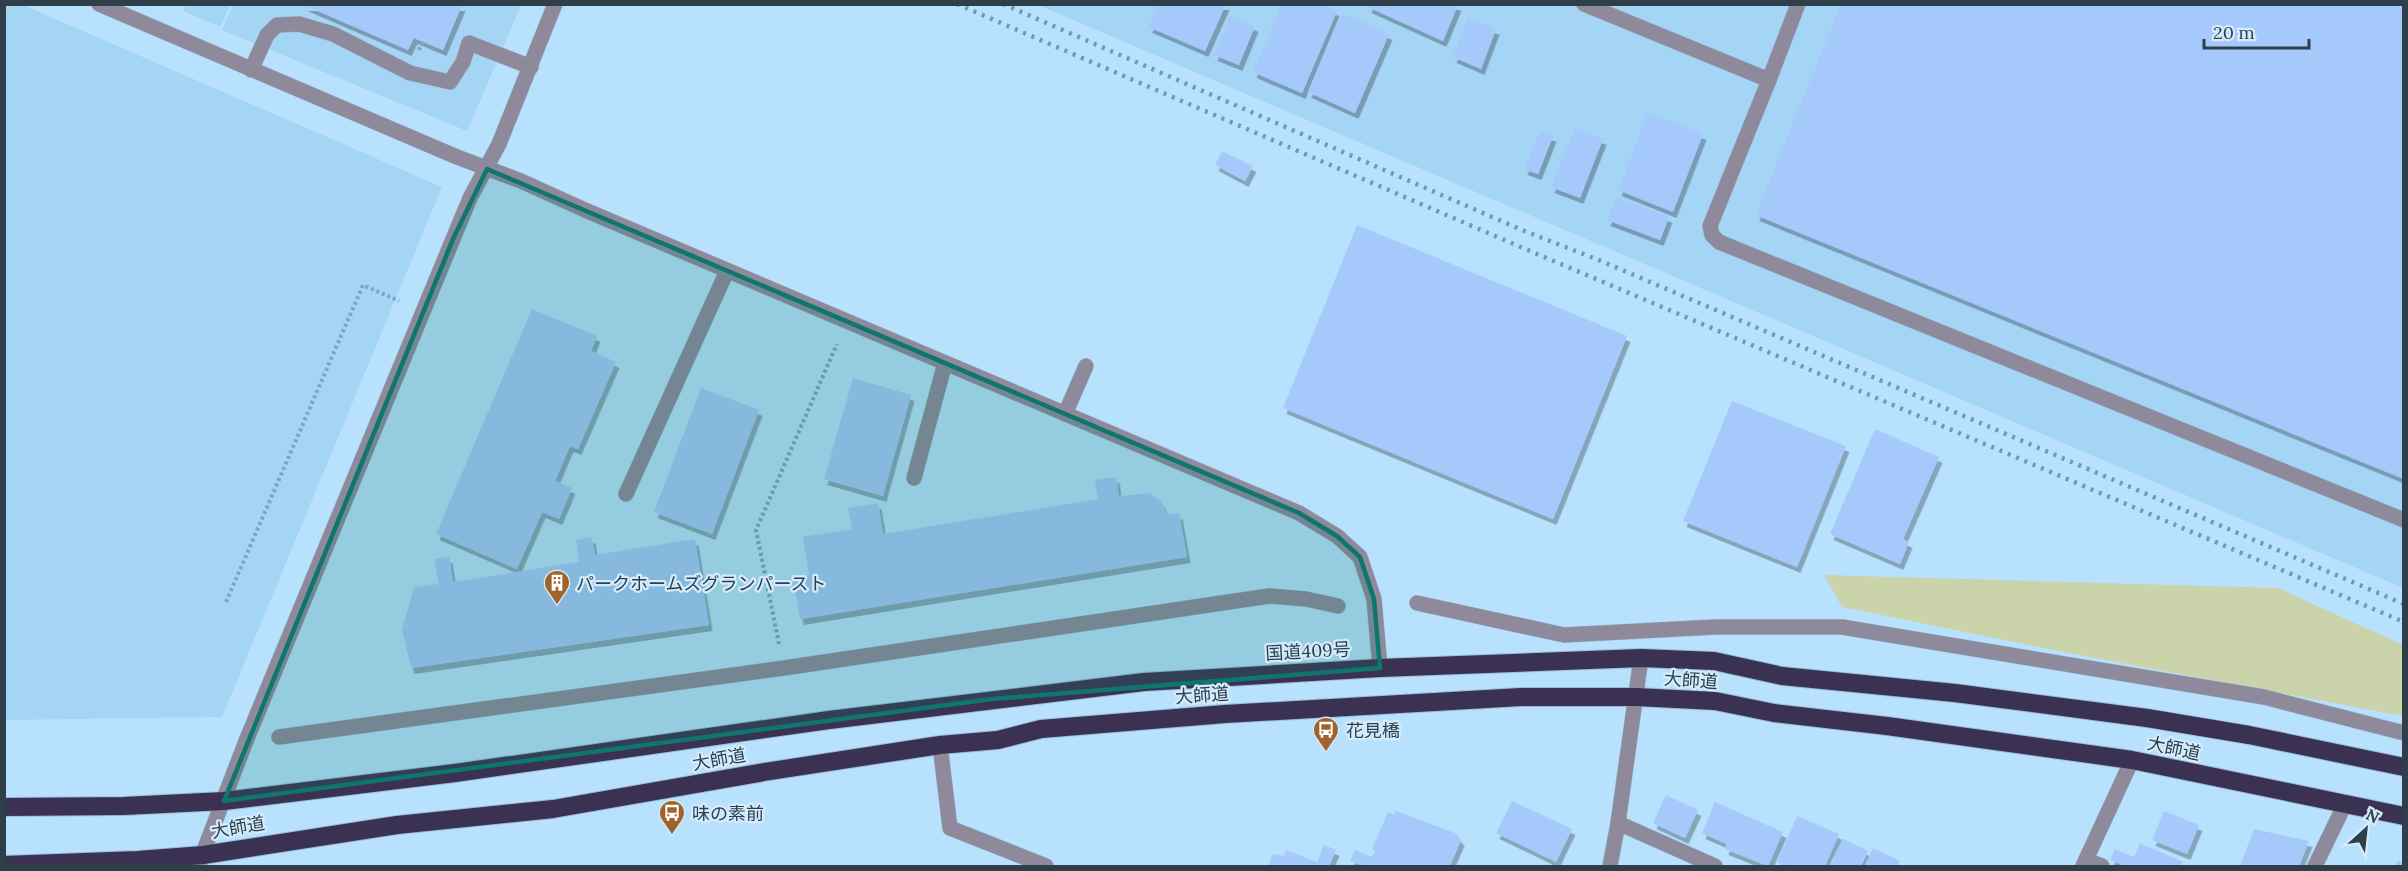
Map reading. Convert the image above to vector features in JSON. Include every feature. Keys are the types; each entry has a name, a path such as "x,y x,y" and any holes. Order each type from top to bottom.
{"highway":[{"name":"大師道","path":"1380,668 1641,658 1714,661 1782,676 1955,693 2147,718 2248,735 2403,767"},
{"name":"国道409号","path":"1239,676 1380,668"},
{"name":"大師道","path":"4,807 124,806 224,801 455,773 782,726 992,699 1144,682 1239,676"},
{"name":"大師道","path":"4,865 200,861 397,825 553,809 764,772 940,745 998,740 1041,729 1237,713 1521,697 1636,697 1715,701 1773,713 1887,726 2132,760 2344,806 2403,816"}],"street":[{"path":"99,4 487,169 521,181 727,271 1299,513 1337,536 1360,557 1374,599 1380,668"},
{"path":"200,861 246,741 453,239 470,198 487,169 531,67 555,4"},
{"path":"1584,4 1768,80"},
{"path":"1798,4 1710,226 1715,240 2403,520"},
{"path":"251,70 267,35 277,25 299,24 333,34 410,73 450,82 464,62 469,43 531,67"},
{"path":"626,494 727,271"},
{"path":"914,478 945,363"},
{"path":"1065,414 1086,366"},
{"path":"279,737 784,668 1269,596 1338,606"},
{"path":"1417,603 1564,635 1715,627 1842,627 2264,697 2403,733"},
{"path":"1610,867 1641,658"},
{"path":"940,745 950,828 1046,867"},
{"path":"2102,867 2085,863 2132,760"},
{"path":"2316,867 2344,806"},
{"path":"1618,823 1715,867"}],"path":[{"path":"226,603 363,285 399,301"},
{"path":"784,668 756,530 837,344"}],"highlighted area":[{"path":"487,169 1299,513 1337,536 1360,557 1374,599 1380,668 992,699 224,801 453,239"}],"shaded area":[{"path":"186,4 230,5 220,27 183,11"},
{"path":"4,5 23,5 442,187 222,717 5,720"},
{"path":"233,5 521,5 467,131 222,30"},
{"path":"1038,5 2403,5 2403,588"}],"green space":[{"path":"1824,575 2278,588 2403,645 2403,716 2068,653 1842,607"}],"building":[{"path":"1158,4 1226,4 1205,51 1149,27"},
{"path":"1282,4 1322,4 1337,11 1302,93 1253,72"},
{"path":"1369,4 1458,5 1443,41 1368,7"},
{"path":"1841,4 2404,4 2404,479 1756,215"},
{"path":"304,5 462,5 443,50 414,38 408,50"},
{"path":"1341,13 1389,34 1355,113 1308,92"},
{"path":"1230,16 1255,26 1239,65 1214,55"},
{"path":"1468,18 1496,29 1481,69 1453,57"},
{"path":"1648,113 1703,134 1673,212 1618,190"},
{"path":"1575,128 1603,139 1580,198 1551,187"},
{"path":"1540,131 1553,136 1538,174 1524,169"},
{"path":"1222,151 1253,166 1245,181 1215,165"},
{"path":"1616,197 1669,217 1660,240 1607,220"},
{"path":"1357,225 1627,336 1553,519 1283,408"},
{"path":"532,309 597,336 591,351 616,362 578,449 570,446 555,481 572,488 559,519 542,512 517,569 436,534"},
{"path":"853,378 911,395 883,496 824,479"},
{"path":"701,388 759,410 712,534 654,512"},
{"path":"1732,401 1846,446 1797,567 1683,521"},
{"path":"1875,429 1939,457 1903,539 1909,542 1900,564 1830,534"},
{"path":"1116,477 1119,496 1150,493 1161,501 1167,515 1179,513 1187,557 800,619 793,579 809,576 803,537 852,529 848,508 878,503 883,534 1098,499 1095,480"},
{"name":"パークホームズグランパースト","path":"592,537 595,555 695,539 709,625 411,668 402,630 414,587 439,584 434,559 449,557 453,582 579,562 576,540"},
{"path":"1666,795 1698,810 1685,838 1653,823"},
{"path":"1512,801 1572,829 1556,862 1496,833"},
{"path":"1715,802 1783,832 1768,866 1725,849 1727,844 1702,833"},
{"path":"1396,811 1455,833 1461,840 1450,866 1364,866 1350,861 1355,850 1372,857 1375,851 1372,849 1388,812 1394,815"},
{"path":"2164,811 2199,825 2187,854 2152,840"},
{"path":"1797,816 1839,834 1825,866 1788,866 1777,862"},
{"path":"2254,829 2309,841 2299,866 2240,866"},
{"path":"1843,839 1868,851 1861,866 1829,866"},
{"path":"2140,843 2183,862 2181,866 2125,866 2110,860 2115,849 2134,857"},
{"path":"1324,845 1336,850 1329,866 1268,866 1273,854 1284,856 1286,850 1317,862"},
{"path":"1873,848 1900,861 1897,866 1865,866"},
{"path":"2398,861 2404,863 2404,866 2395,866"}],"railway":[{"path":"957,4 1516,245 2404,622"},
{"path":"1003,4 1522,230 1601,261 2404,604"}],"place":[{"name":"パークホームズグランパースト","path":"557,606"},
{"name":"花見橋","path":"1326,753"},
{"name":"味の素前","path":"672,836"}]}
